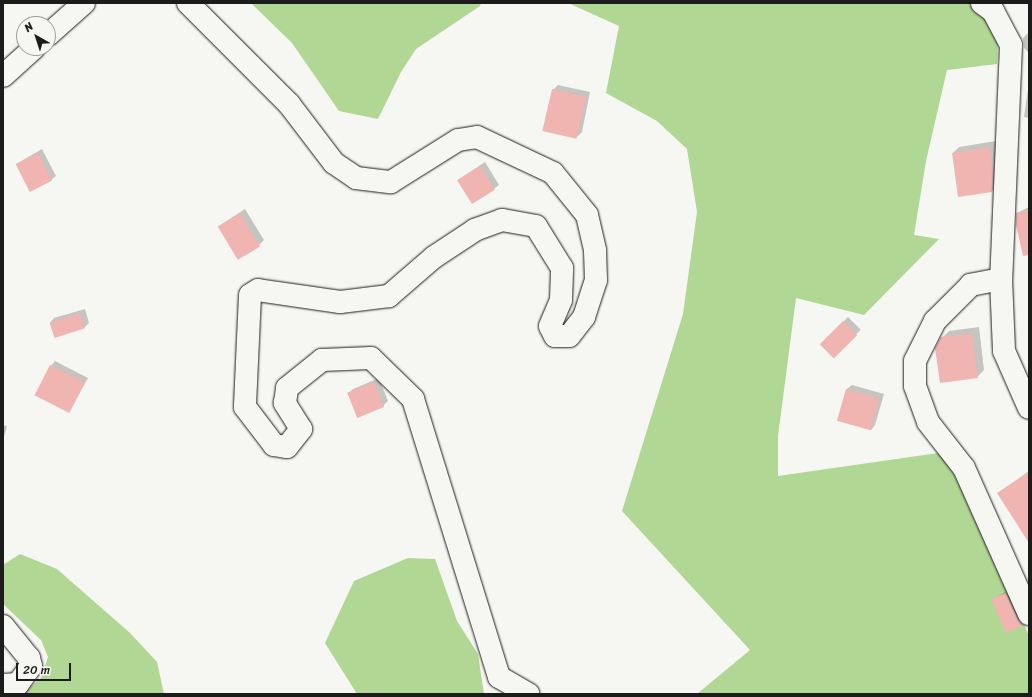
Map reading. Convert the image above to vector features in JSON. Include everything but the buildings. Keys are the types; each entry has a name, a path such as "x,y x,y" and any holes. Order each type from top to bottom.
{"street":[{"path":"56,28 84,3"},
{"path":"188,3 288,104 334,163 356,178 391,182 458,140 477,137 553,173 587,215 596,251 596,280 584,317 569,336 555,336 550,326 561,300 562,268 536,226 502,220 475,230 440,253 389,296 340,302 258,290 250,295 245,407 274,445 287,447 301,429 285,403 287,388 322,360 371,358 413,399 499,677 528,694"},
{"path":"982,3 993,11 1011,45 1001,279 1004,351 1029,408"},
{"path":"3,76 25,56"},
{"path":"1001,279 971,285 935,321 915,361 915,386 928,422 964,468 1029,614"},
{"path":"3,626 29,658 31,666 18,684 3,685"}],"green space":[{"path":"251,3 481,3 480,6 416,49 401,72 378,119 339,111 292,43"},
{"path":"568,3 968,3 983,14 998,41 997,64 947,70 926,161 914,235 939,239 864,315 796,298 778,436 778,476 938,453 959,470 1029,636 1029,693 697,694 750,650 622,511 683,314 697,212 687,149 657,121 606,93 619,26"},
{"path":"20,554 57,569 130,633 157,662 164,694 21,694 41,678 48,657 41,640 3,604 3,565"},
{"path":"408,558 435,559 457,621 478,654 484,694 357,694 325,643 354,581"}]}
